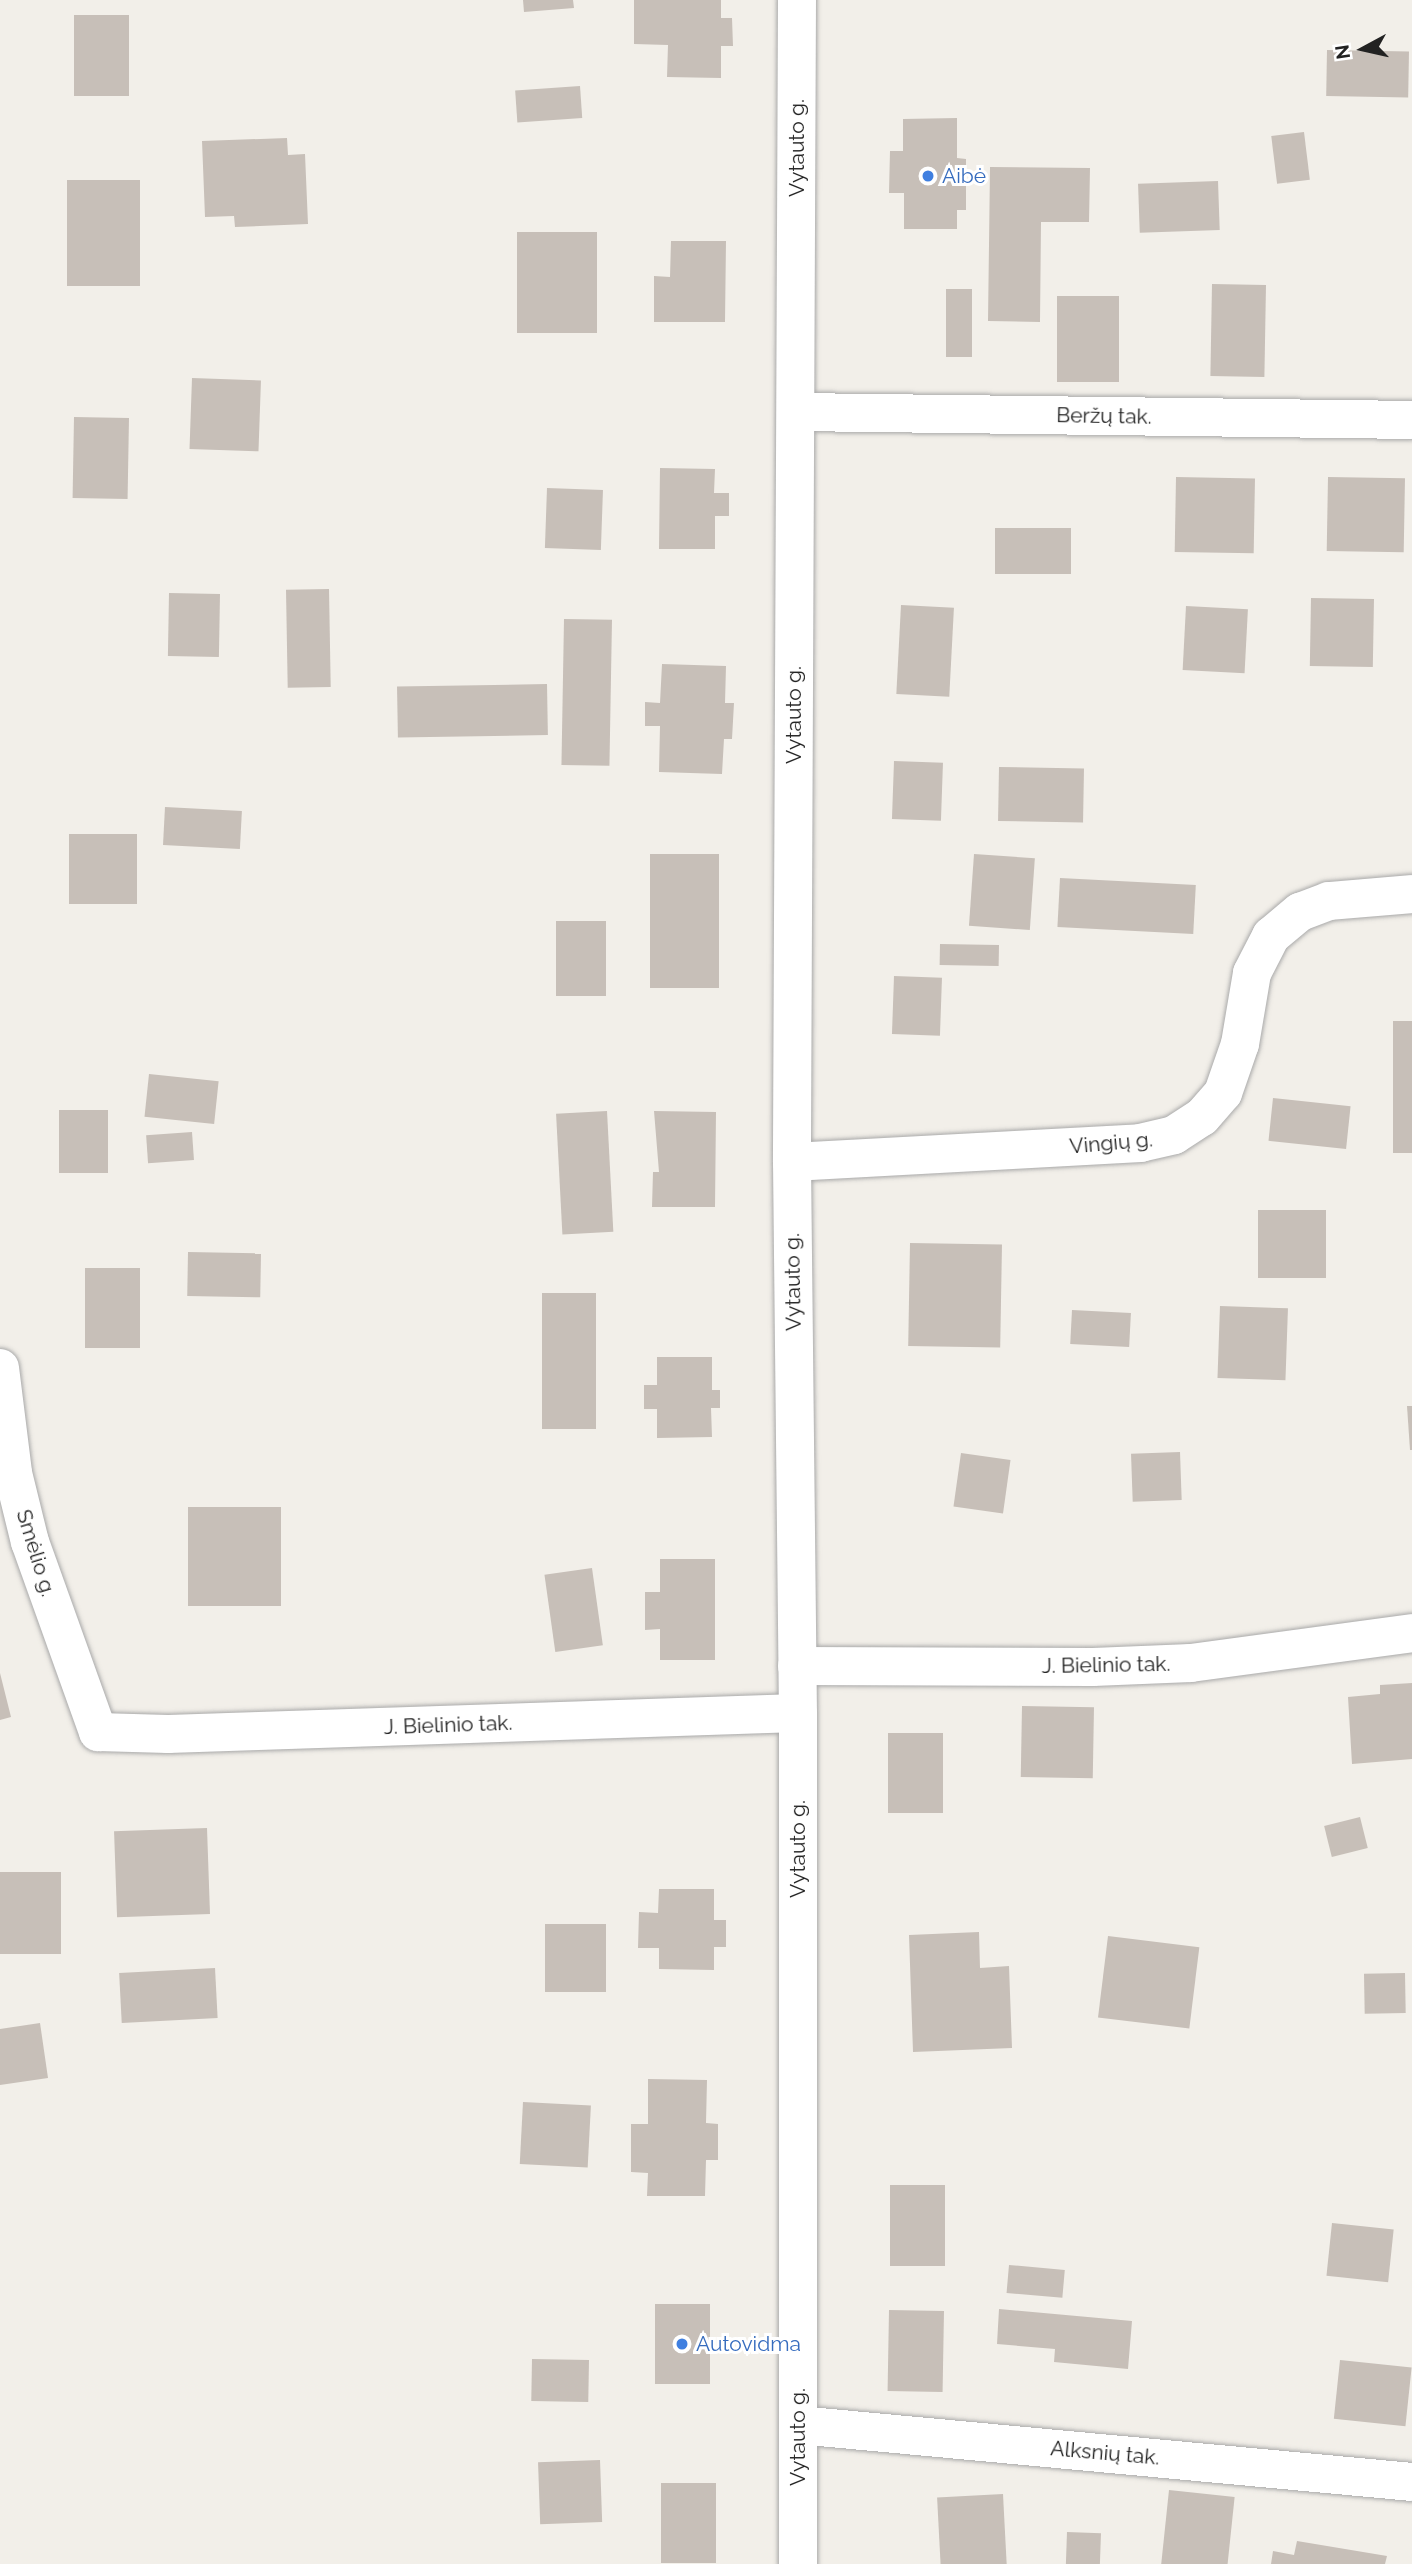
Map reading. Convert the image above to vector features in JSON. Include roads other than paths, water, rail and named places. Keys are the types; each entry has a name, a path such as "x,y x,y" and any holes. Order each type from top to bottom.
{"street":[{"name":"Vytauto g.","path":"797,0 792,1162 798,1713 798,2564"},
{"name":"Beržų tak.","path":"796,412 1412,420"},
{"name":"Vingių g.","path":"792,1162 1140,1143 1174,1135 1202,1117 1223,1093 1240,1044 1252,973 1271,936 1300,912 1329,901 1412,894"},
{"name":"Smėlio g.","path":"0,1368 13,1473 30,1542 98,1732"},
{"name":"J. Bielinio tak.","path":"797,1667 1093,1667 1191,1662 1412,1633"},
{"name":"J. Bielinio tak.","path":"98,1732 182,1734 798,1713"},
{"name":"Alksnių tak.","path":"798,2425 1412,2482"}],"place":[{"name":"Aibė","path":"928,176"},
{"name":"Autovidma","path":"682,2344"}]}
